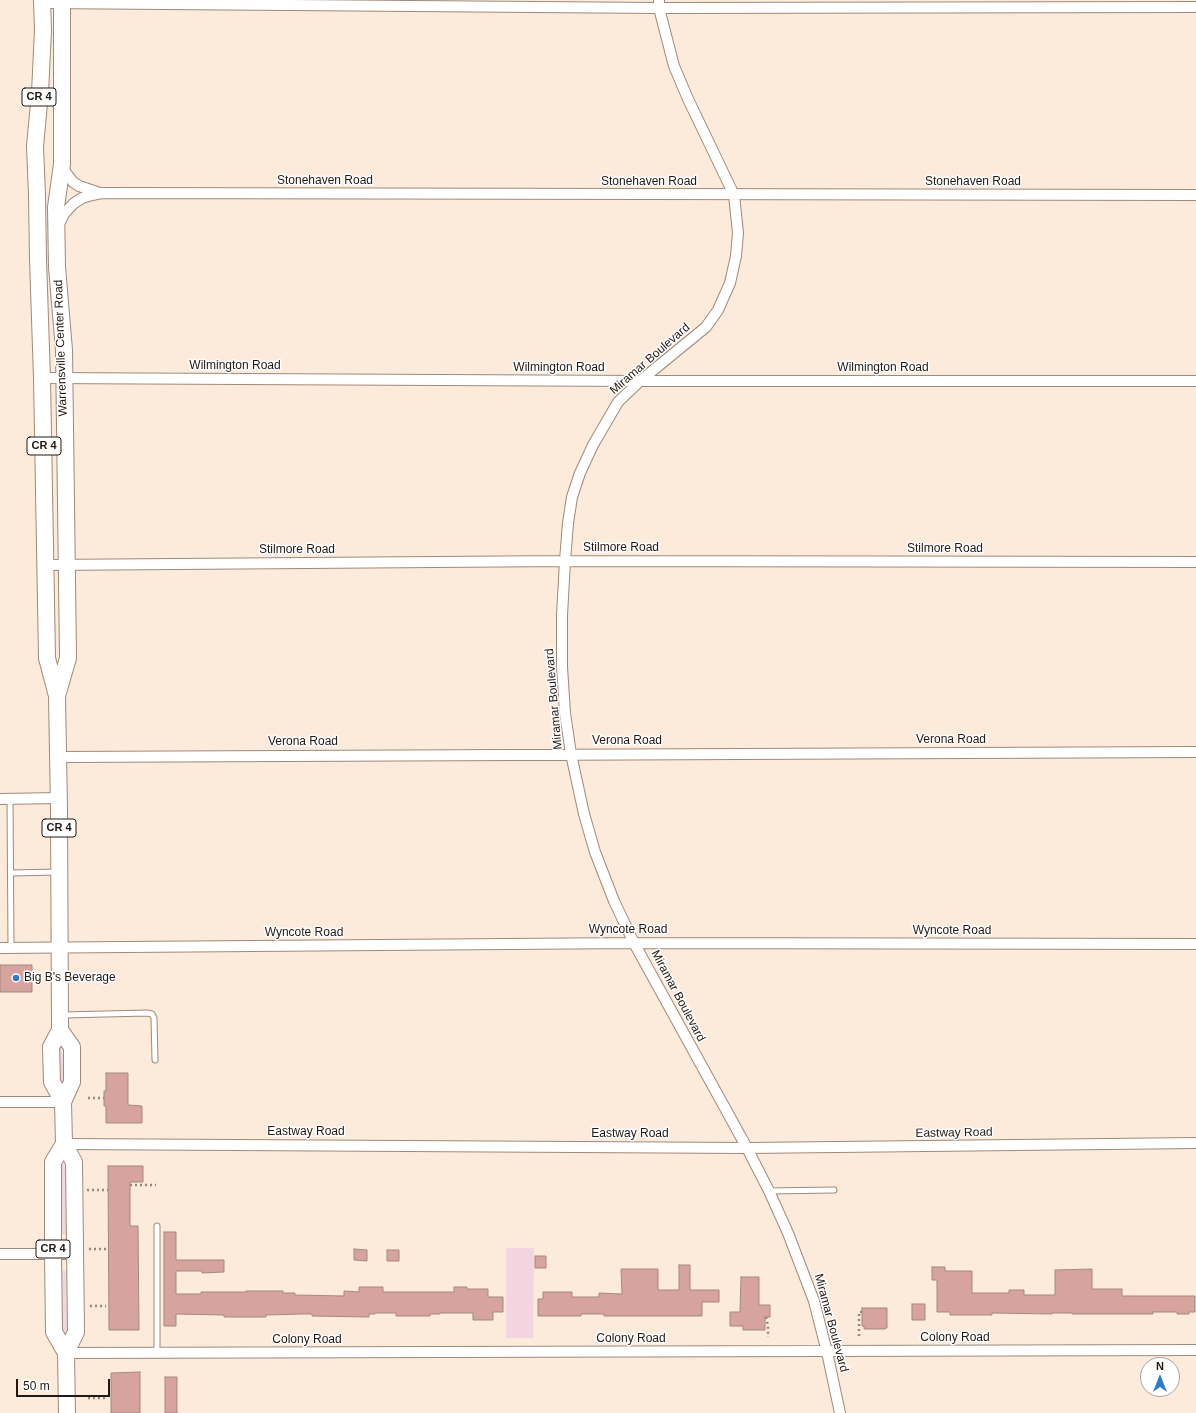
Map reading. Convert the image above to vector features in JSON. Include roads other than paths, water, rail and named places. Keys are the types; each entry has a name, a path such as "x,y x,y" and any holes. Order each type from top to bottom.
{"main road":[{"name":"Warrensville Center Road","path":"42,2 43,30 40,93 35,146 42,378 47,658 57,702 59,798 60,1022 51,1047 52,1082 63,1102 64,1144 74,1162 81,1251 76,1332 66,1353 66,1413"},
{"name":"Warrensville Center Road","path":"57,702 68,658 64,350 57,266 56,228 56,207 62,164 62,2"},
{"name":"Warrensville Center Road","path":"64,1144 53,1162 53,1254 54,1332 66,1353"}],"street":[{"path":"42,2 1196,7"},
{"name":"Miramar Boulevard","path":"659,4 674,66 734,195 738,233 736,256 730,283 718,310 706,327 640,381 618,402 593,445 580,473 572,497 565,561 562,615 562,667 565,713 571,754 584,814 595,852 614,901 634,943 747,1148 769,1191 803,1268 828,1352 840,1413"},
{"name":"Stonehaven Road","path":"62,164 66,173 73,182 79,186 102,193"},
{"name":"Stonehaven Road","path":"56,228 64,214 73,204 82,198 102,193 1196,195"},
{"name":"Wilmington Road","path":"42,378 640,381 1196,381"},
{"name":"Stilmore Road","path":"46,566 565,561 1196,562"},
{"name":"Verona Road","path":"58,757 1196,752"},
{"path":"5,799 59,798"},
{"name":"Wyncote Road","path":"0,948 634,943 1196,944"},
{"path":"0,1102 63,1102"},
{"name":"Eastway Road","path":"64,1144 747,1148 1196,1143"},
{"path":"0,1254 53,1254 81,1251"},
{"name":"Colony Road","path":"66,1353 1196,1350"}],"lane":[{"path":"5,799 10,873 11,948"},
{"path":"10,873 59,872"},
{"path":"60,1022 147,1013 152,1014 154,1018 155,1060"},
{"path":"769,1191 834,1190"},
{"path":"157,1226 157,1353"}],"place":[{"name":"Big B's Beverage","path":"16,978"}]}
